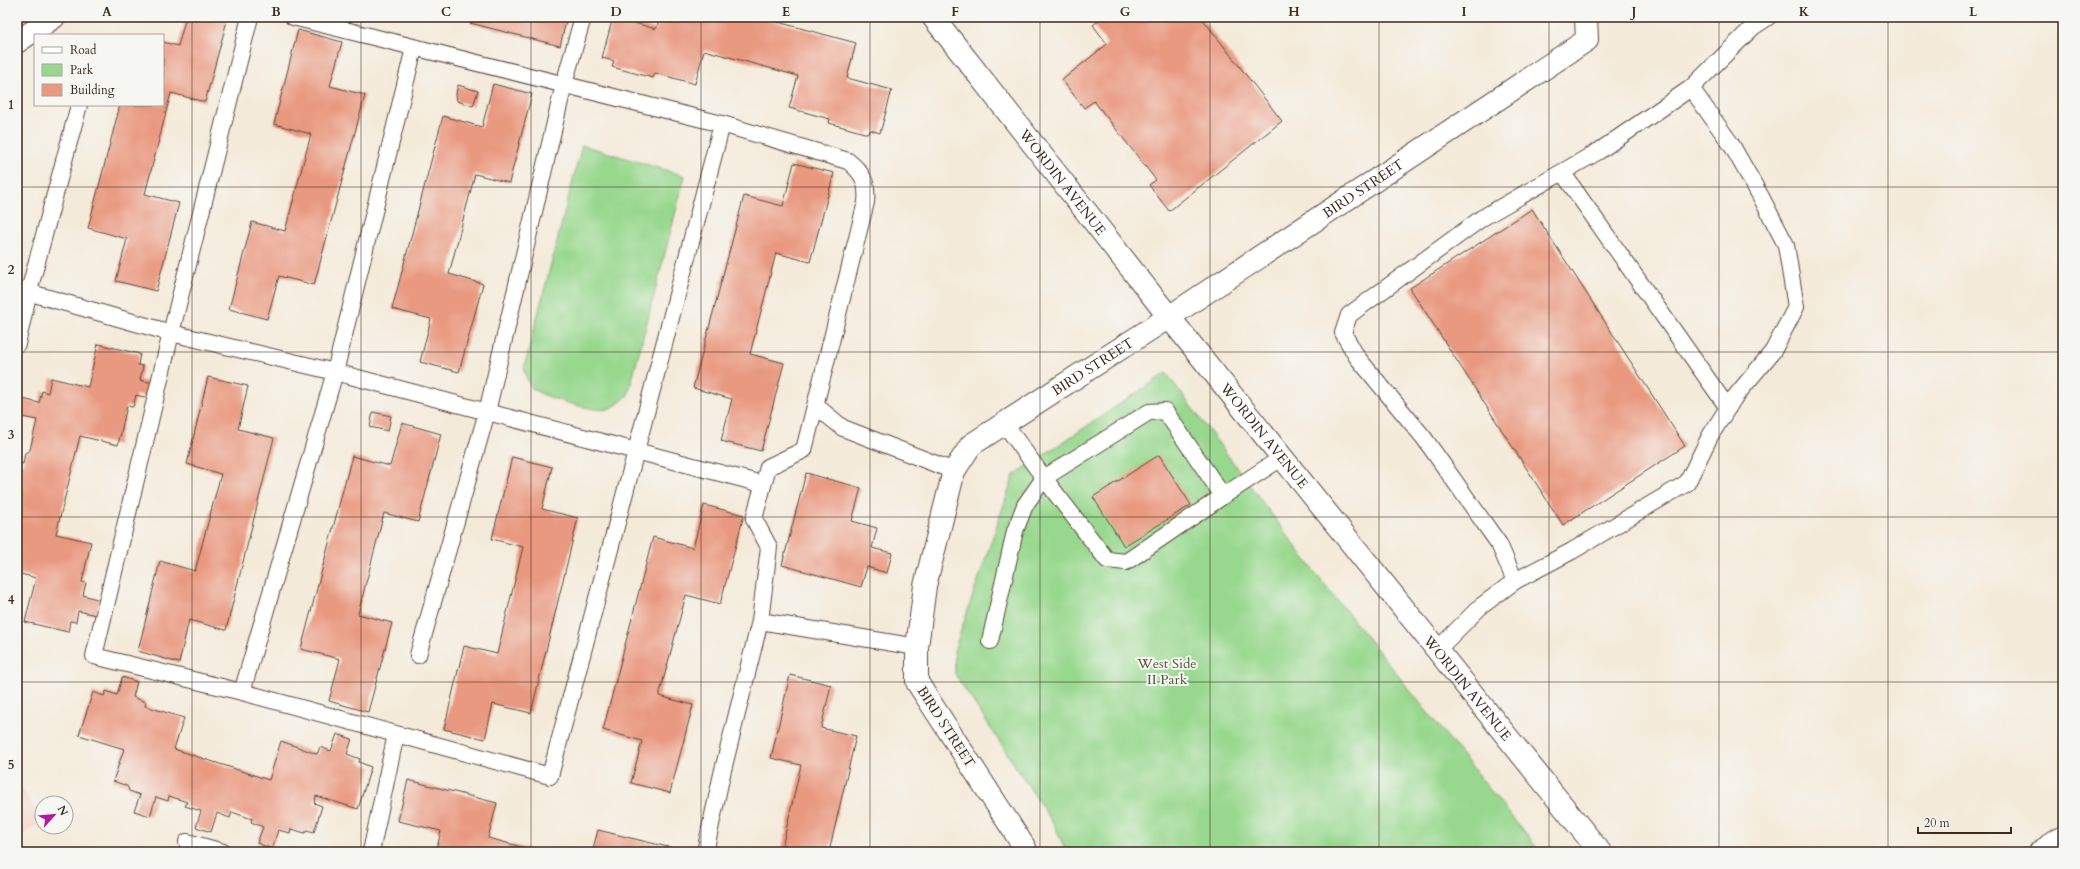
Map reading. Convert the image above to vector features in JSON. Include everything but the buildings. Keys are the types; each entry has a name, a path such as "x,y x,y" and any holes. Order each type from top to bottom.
{"street":[{"path":"17,42 54,17"},
{"name":"WORDIN AVENUE","path":"933,17 1169,317 1600,852"},
{"name":"BIRD STREET","path":"1026,852 1025,848 917,682 917,647 925,586 954,471 971,445 1169,317 1587,40 1586,17"},
{"path":"2040,852 2063,837"}],"lane":[{"path":"250,17 171,333 94,656 242,692 550,776 722,124"},
{"path":"293,17 722,124 848,161 858,169 864,178 868,189 866,202 804,450 768,467 762,484 754,519 769,547 760,621 722,774 705,852"},
{"path":"418,655 487,412 564,84 583,17"},
{"path":"1516,581 1499,544 1424,438 1357,357 1343,333 1349,315 1482,218 1599,151 1692,88 1753,27 1768,17"},
{"path":"242,692 335,372 414,48"},
{"path":"1437,650 1480,607 1516,581 1572,551 1687,483 1710,436 1728,408 1773,351 1796,307 1786,245 1731,144 1692,88"},
{"path":"17,344 23,290 79,106"},
{"path":"1562,172 1728,408"},
{"path":"23,290 171,333 335,372 762,484"},
{"path":"816,406 844,428 954,471"},
{"path":"990,641 1015,531 1025,505 1044,478 1149,412 1165,411 1223,496"},
{"path":"1004,424 1107,560 1126,562 1283,457"},
{"path":"760,621 917,647"},
{"path":"371,852 396,734"},
{"path":"187,842 223,852"}],"shaded area":[{"path":"17,781 34,807 34,826 17,838"}],"green space":[{"path":"582,145 685,176 628,395 614,406 602,410 557,400 537,392 529,383 524,368"},
{"name":"West Side II Park","path":"1166,373 1317,575 1540,852 1066,852 1056,828 955,674 954,651 1014,475"}]}
